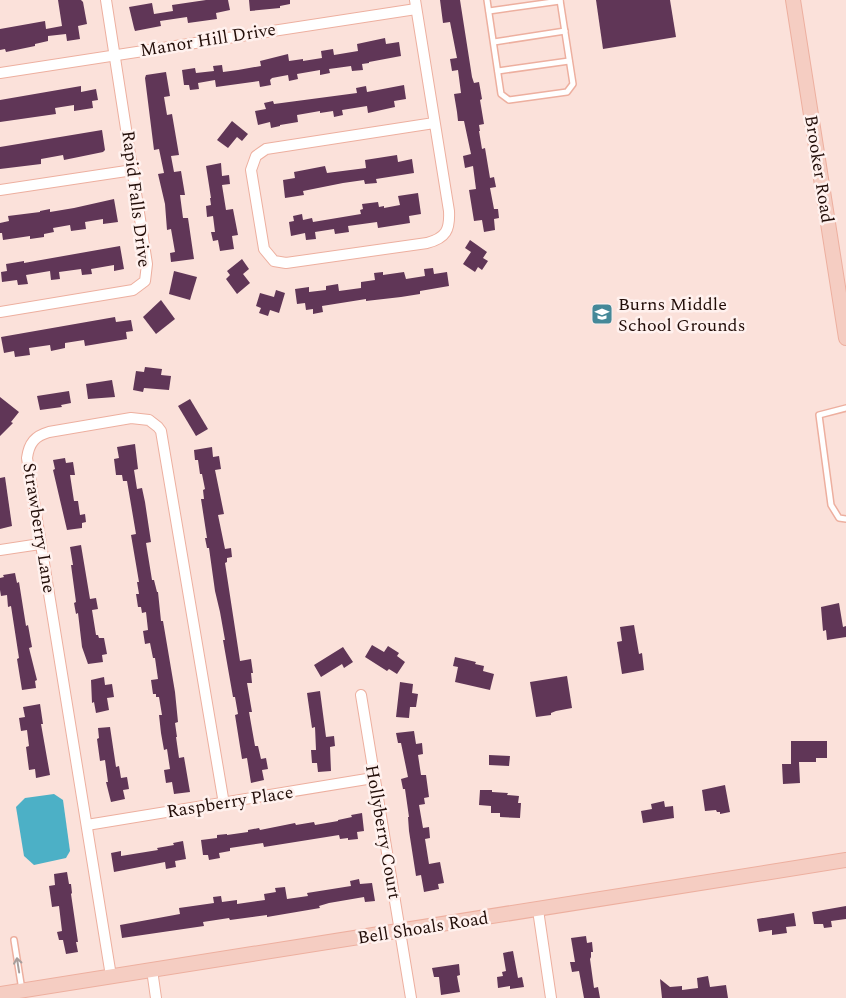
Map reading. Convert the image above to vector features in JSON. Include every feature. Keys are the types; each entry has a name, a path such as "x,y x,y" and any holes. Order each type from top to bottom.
{"main road":[{"name":"Brooker Road","path":"792,0 846,338"},
{"name":"Bell Shoals Road","path":"0,994 846,860"}],"street":[{"name":"Rapid Falls Drive","path":"0,312 133,290 145,280 147,264 106,0"},
{"name":"Manor Hill Drive","path":"0,72 416,4"},
{"path":"416,4 449,212 448,227 441,237 428,243 286,263 274,260 264,249 251,170 256,156 266,149 434,123"},
{"path":"0,190 133,170"},
{"name":"Strawberry Lane","path":"111,976 27,458 30,445 36,438 49,432 131,418 149,420 158,427 163,437 224,804"},
{"path":"0,550 40,544"},
{"name":"Hollyberry Court","path":"360,695 410,998"},
{"name":"Raspberry Place","path":"86,826 373,778"},
{"path":"538,910 551,998"},
{"path":"152,970 156,998"}],"lane":[{"path":"487,0 502,94 509,100 567,92 573,84 560,1 489,11"},
{"path":"494,42 565,31"},
{"path":"498,71 569,61"},
{"path":"846,408 818,415 831,505 839,518 846,519"},
{"path":"14,940 22,991"}],"water":[{"path":"54,794 63,800 70,851 66,858 34,865 24,856 16,807 25,798"}],"building":[{"path":"58,0 81,0 83,2 87,24 78,26 80,39 67,41 66,34 48,36 48,41 35,44 35,46 6,52 5,49 0,50 0,29 45,21 46,29 62,26"},
{"path":"206,0 228,0 230,10 216,13 217,19 188,23 187,17 160,21 161,26 135,31 129,7 152,3 154,14 173,11 172,5"},
{"path":"249,0 290,0 290,4 280,6 280,8 250,11"},
{"path":"440,0 460,0 472,77 474,83 479,82 482,99 480,100 484,124 479,125 479,131 482,149 485,148 490,178 494,177 496,187 490,188 494,209 498,209 499,218 494,219 495,230 484,232 482,220 474,221 469,190 476,189 473,166 465,168 463,156 471,154 464,121 458,121 454,94 461,93 458,70 452,71 450,59 457,58 450,22 443,23"},
{"path":"596,0 670,0 676,37 603,49"},
{"path":"385,38 386,44 399,42 401,56 362,64 363,70 352,71 351,66 329,69 330,73 320,75 320,70 297,74 298,79 289,81 288,75 272,78 270,80 271,85 260,87 259,81 216,87 215,80 198,83 199,89 190,90 189,85 184,85 182,70 195,68 196,73 214,71 213,66 222,65 223,72 238,70 261,66 260,61 288,54 289,61 303,59 303,61 322,58 321,51 333,49 334,55 358,51 357,44"},
{"path":"166,72 170,96 164,97 167,115 172,114 179,155 171,156 174,172 181,171 185,195 180,195 183,218 188,218 194,259 171,262 170,253 175,252 171,229 167,230 165,204 158,174 164,173 159,149 154,150 145,78 146,75"},
{"path":"404,85 406,99 394,101 395,107 368,113 367,106 342,110 343,115 334,117 333,111 320,113 320,111 297,115 298,122 271,128 270,122 258,125 255,111 266,109 264,103 273,101 274,104 357,93 356,88 366,86 367,92"},
{"path":"81,86 81,92 96,89 98,100 92,101 93,108 74,111 74,105 55,108 56,114 0,122 0,100"},
{"path":"232,121 248,134 242,141 237,137 228,148 217,140"},
{"path":"102,130 105,150 103,152 64,160 63,155 41,159 41,164 0,169 0,147"},
{"path":"397,155 398,162 412,159 414,173 376,179 377,183 365,184 364,180 343,183 303,191 304,195 285,198 283,180 295,178 294,172 325,166 327,173 366,168 365,160"},
{"path":"221,163 222,176 229,175 230,184 222,185 226,210 233,209 238,235 232,236 234,249 220,251 218,240 213,241 211,232 215,232 213,216 207,217 206,206 211,205 211,198 206,166"},
{"path":"418,193 421,214 409,216 410,223 378,228 377,222 348,226 349,232 335,234 334,229 315,232 316,239 306,240 305,233 291,236 289,222 294,221 293,216 302,214 303,220 312,218 313,222 361,214 362,204 378,202 379,207 384,206 384,208 400,205 398,196"},
{"path":"114,199 118,222 103,224 103,219 85,222 86,229 71,231 70,225 53,228 54,232 44,234 44,237 30,239 30,236 3,240 2,233 0,233 0,223 9,221 8,216 50,209 50,212"},
{"path":"470,240 487,252 483,258 488,261 482,270 478,267 475,272 463,264 471,252 465,248"},
{"path":"120,246 124,269 114,271 114,265 91,269 92,274 82,275 81,269 59,272 60,279 51,280 50,271 26,275 28,284 18,285 17,280 2,282 1,272 7,271 6,264 24,261 24,263"},
{"path":"242,259 249,269 243,274 250,283 237,294 226,279 230,275 227,271"},
{"path":"433,268 434,274 447,272 449,286 420,291 420,294 401,297 366,301 366,299 322,306 323,312 313,314 313,309 306,310 305,303 297,304 295,289 309,287 309,292 326,290 326,286 338,284 339,291 361,288 361,282 375,280 374,273 383,272 383,275 404,272 406,279 425,276 424,269"},
{"path":"174,271 197,277 190,300 169,294"},
{"path":"276,290 285,293 279,313 270,310 268,316 259,313 261,308 256,306 260,293 274,297"},
{"path":"161,300 175,319 156,334 143,317"},
{"path":"115,317 116,322 131,320 133,331 126,332 127,339 85,346 84,340 65,343 65,348 51,351 50,345 29,348 30,355 15,357 14,351 4,353 1,337"},
{"path":"145,367 162,369 161,375 171,376 169,390 144,388 143,392 133,390 136,371 144,372"},
{"path":"112,380 115,397 88,399 86,384"},
{"path":"69,391 71,403 61,405 62,407 40,410 37,396"},
{"path":"0,397 19,412 11,422 13,423 0,436"},
{"path":"190,399 208,429 196,436 178,406"},
{"path":"135,444 138,469 134,470 137,489 142,488 145,502 151,542 146,543 152,580 154,580 158,592 161,621 163,621 175,692 178,722 175,723 179,758 184,757 190,792 174,794 172,782 166,783 164,770 170,769 167,749 164,750 161,733 159,715 162,715 159,697 153,694 151,680 158,679 155,658 153,658 150,643 145,644 143,631 148,630 146,612 142,613 141,607 138,607 136,594 139,594 137,582 139,582 131,535 136,534 127,481 123,481 122,475 116,475 114,459 119,458 117,447"},
{"path":"212,447 213,457 219,456 221,469 215,470 224,514 218,515 225,549 231,548 232,557 227,558 225,563 240,661 251,659 252,683 247,683 252,712 249,712 255,746 258,746 261,759 266,758 268,769 262,770 264,780 251,783 247,758 242,759 235,715 238,714 235,697 233,697 223,640 225,640 209,548 207,548 205,538 207,538 201,499 204,499 203,490 205,489 198,460 195,460 194,450"},
{"path":"65,458 66,463 73,462 75,475 70,475 74,501 78,501 80,515 85,514 86,522 82,523 82,528 67,530 53,470 55,469 53,460"},
{"path":"5,477 12,526 0,529 0,478"},
{"path":"81,545 90,599 96,598 98,609 92,610 96,635 99,638 104,638 107,654 102,655 103,662 88,664 82,647 78,613 76,614 74,603 76,602 71,565 73,565 70,547"},
{"path":"15,573 17,583 19,582 26,626 28,625 32,647 29,648 37,680 35,681 36,688 22,690 11,606 8,607 7,595 1,596 0,590 0,578 4,577 3,575"},
{"path":"839,603 843,627 846,626 846,637 827,640 826,630 823,631 821,607"},
{"path":"634,625 639,654 642,653 644,670 622,674 617,642 622,641 620,627"},
{"path":"372,645 384,652 388,646 399,653 397,656 405,662 397,674 389,669 387,671 365,657"},
{"path":"343,647 353,662 344,668 342,664 321,677 314,665"},
{"path":"455,657 476,662 475,664 484,666 483,671 494,674 490,690 455,682 458,667 453,666"},
{"path":"567,676 572,708 556,711 551,713 551,715 536,717 530,682"},
{"path":"104,677 105,685 112,684 114,697 107,698 109,710 96,713 94,702 92,703 91,680"},
{"path":"400,682 413,684 412,693 418,694 416,707 410,707 409,718 396,717"},
{"path":"320,691 326,737 334,736 335,746 330,747 331,771 318,772 317,763 312,763 311,750 316,750 315,727 312,728 307,693"},
{"path":"40,704 43,724 41,724 50,775 36,778 35,769 29,770 26,747 29,746 27,730 21,731 19,718 25,717 23,707"},
{"path":"110,727 116,767 119,766 121,778 127,777 129,789 123,790 125,799 111,802 106,782 108,782 105,760 100,761 97,739 99,738 98,728"},
{"path":"414,731 416,744 422,743 423,754 418,755 421,775 426,775 429,797 424,798 425,804 419,805 423,828 429,827 430,838 425,839 429,864 440,862 444,883 438,884 439,889 424,892 421,875 416,876 405,789 403,789 401,779 408,777 401,743 398,743 396,733"},
{"path":"791,741 827,741 827,758 816,758 816,762 799,762 800,783 783,784 782,764 791,764"},
{"path":"489,755 510,756 509,766 489,765"},
{"path":"725,785 730,812 720,814 716,810 705,811 702,790"},
{"path":"480,790 492,790 492,792 519,796 518,803 521,803 520,818 500,817 500,813 491,813 491,806 479,805"},
{"path":"664,801 665,807 673,806 674,818 643,823 641,811 652,809 651,804"},
{"path":"362,813 364,831 357,832 358,839 340,839 339,835 264,847 263,843 230,848 230,851 219,853 220,858 209,860 208,855 203,855 201,840 217,838 217,835 248,832 248,830 259,828 260,830 295,823 296,825 314,822 315,825 338,821 352,817 351,815"},
{"path":"183,841 186,859 175,861 176,867 166,869 165,862 114,872 111,853 121,851 121,856 158,850 157,848 174,845 173,843"},
{"path":"67,872 69,884 71,884 78,952 66,954 63,940 59,940 57,932 62,931 59,906 52,907 49,886 55,885 54,874"},
{"path":"359,879 360,884 372,883 375,901 365,902 364,897 329,903 319,906 320,908 267,917 267,915 230,920 229,918 203,922 204,926 122,938 120,925 180,914 179,908 214,903 213,897 221,896 222,902 237,900 237,904 265,900 264,894 276,892 275,888 285,887 287,899 308,896 307,893 351,886 350,881"},
{"path":"846,906 846,919 831,921 832,927 824,928 823,924 814,924 812,912"},
{"path":"794,913 796,926 786,927 787,933 772,935 772,930 759,932 757,919"},
{"path":"586,936 587,943 592,942 593,952 591,952 590,959 594,988 598,987 600,998 584,998 579,971 572,972 570,962 575,962 571,938"},
{"path":"513,951 518,978 522,977 524,987 510,989 510,986 498,988 497,977 503,976 502,972 506,971 503,953"},
{"path":"459,964 460,975 457,976 460,992 441,995 439,977 434,977 432,968"},
{"path":"708,976 710,987 726,985 728,998 662,998 660,979 670,987 682,986 682,990 698,988 697,978"}],"place":[{"name":"Burns Middle School Grounds","path":"602,314"}]}
